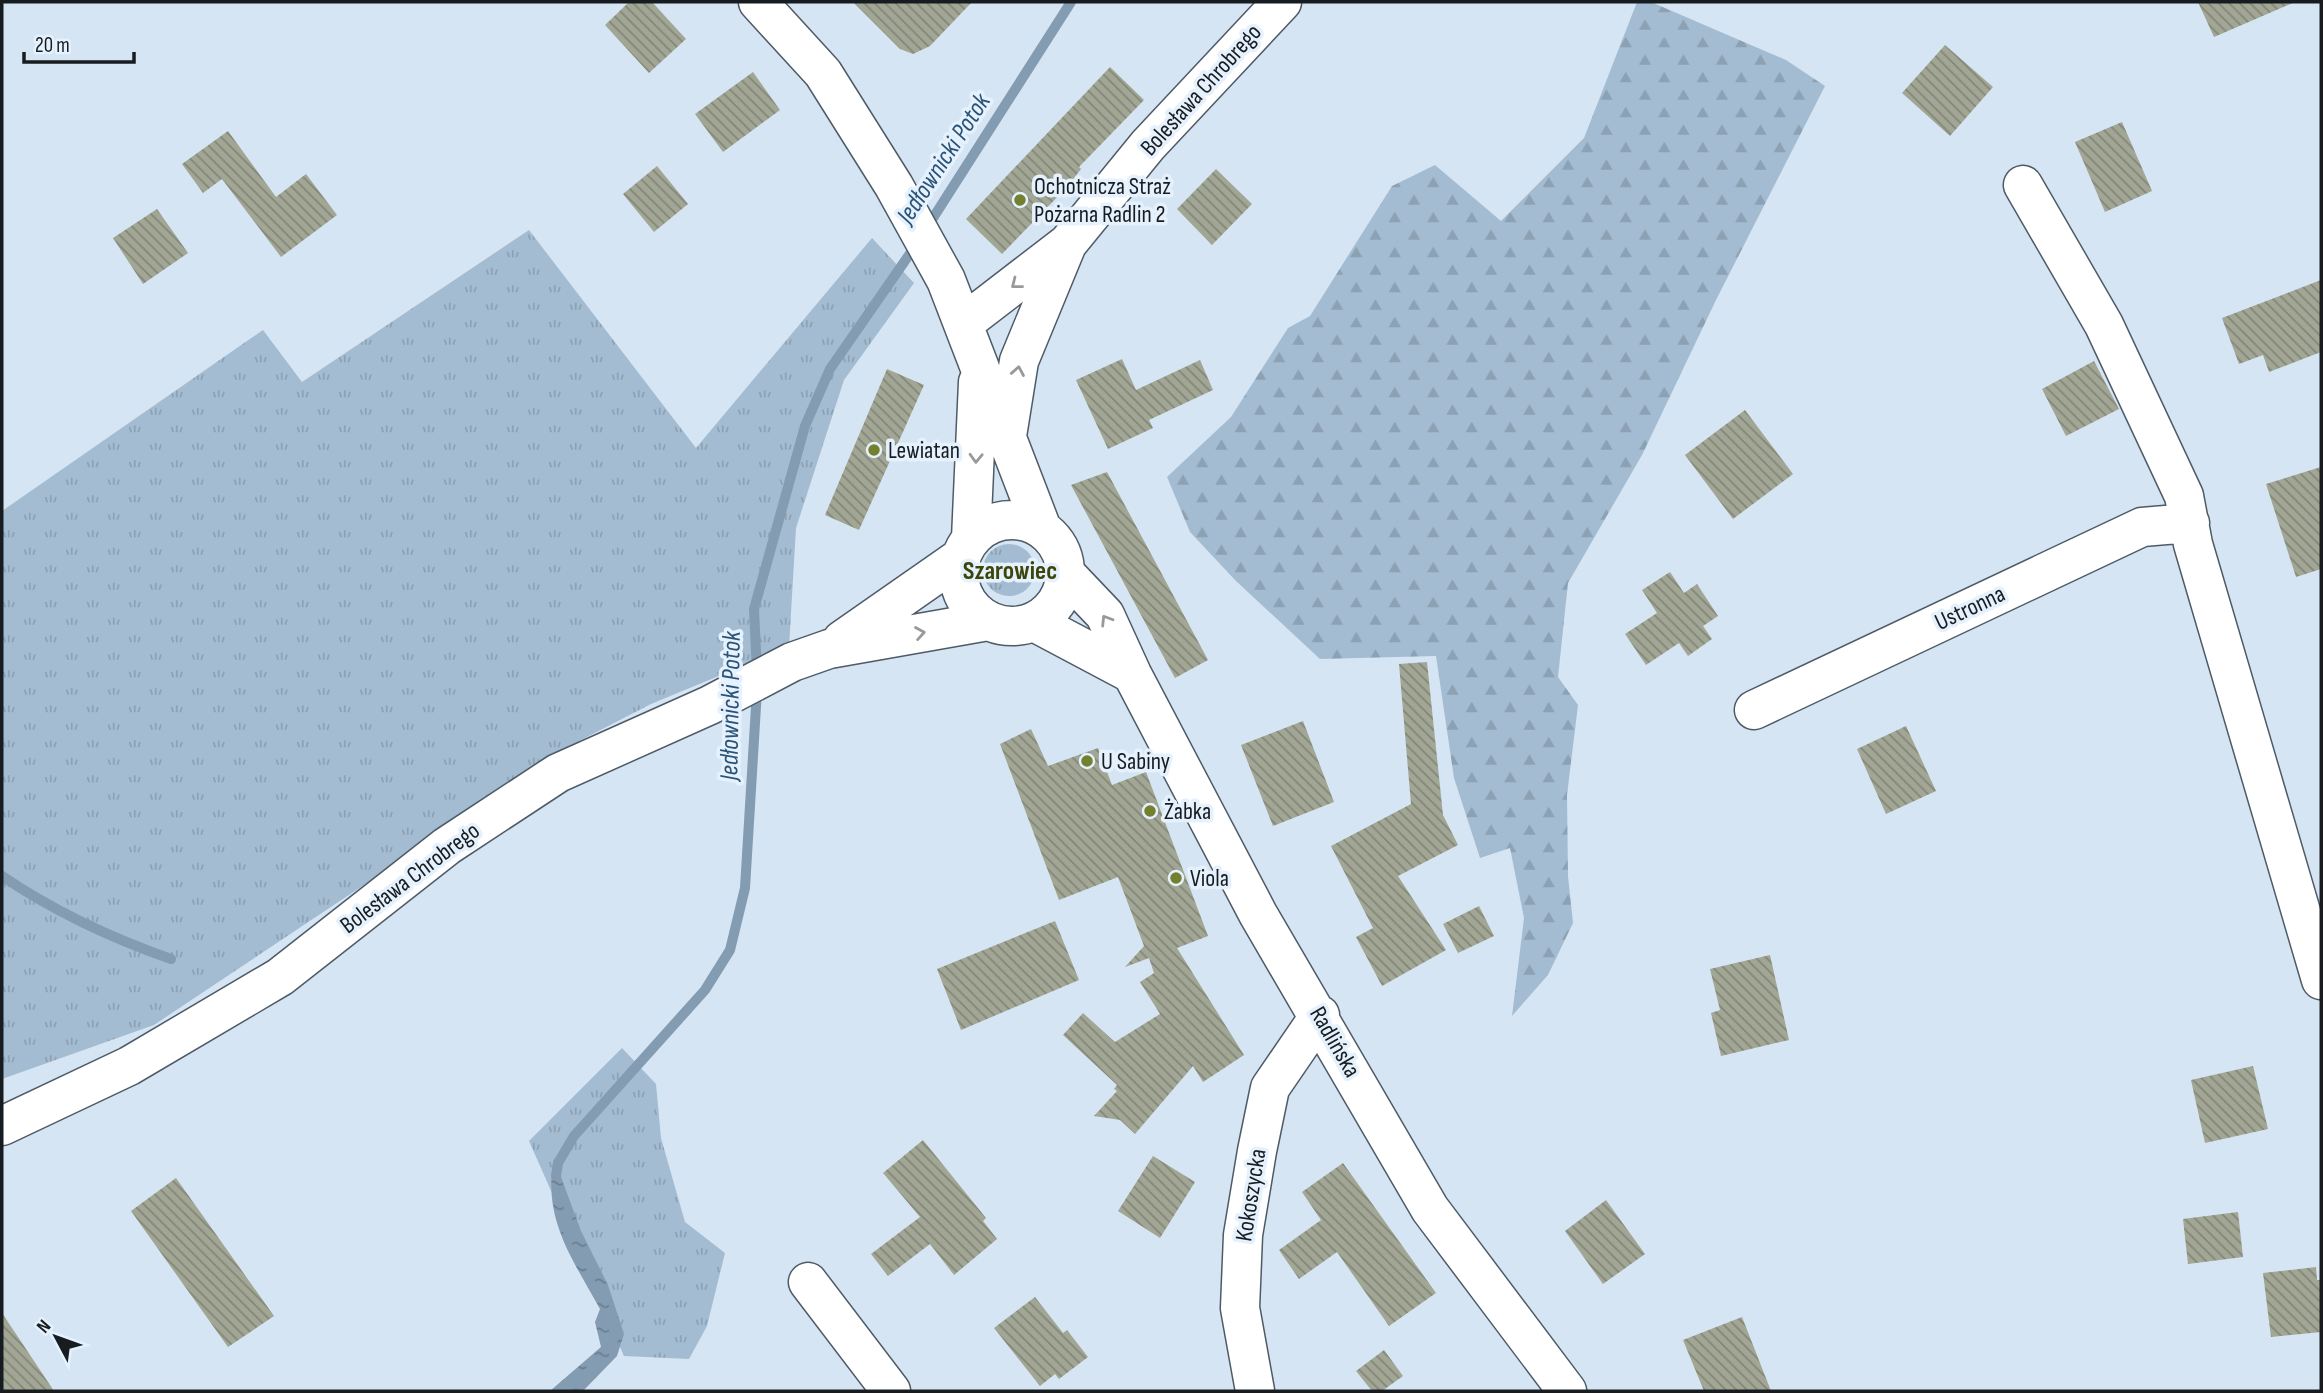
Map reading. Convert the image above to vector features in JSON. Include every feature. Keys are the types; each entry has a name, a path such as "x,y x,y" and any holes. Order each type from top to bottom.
{"street":[{"path":"758,2 823,73 894,186 946,280 1042,528 1055,541 1063,556 1066,574 1057,603 1047,614 1019,627 988,621 975,612 963,594 959,572 966,548 978,366"},
{"name":"Bolesława Chrobrego","path":"964,323 1068,243 1149,145 1282,2"},
{"path":"2023,185 2105,325 2184,496 2193,544 2321,980"},
{"name":"Bolesława Chrobrego","path":"1007,438 1019,361 1068,243"},
{"path":"966,548 997,522 1013,520 1042,528"},
{"name":"Ustronna","path":"1754,710 2142,527 2190,523"},
{"name":"Bolesława Chrobrego","path":"829,649 966,548"},
{"name":"Radlińska","path":"1066,574 1105,615 1132,674 1258,914 1320,1015 1430,1209 1567,1391"},
{"name":"Bolesława Chrobrego","path":"2,1126 130,1066 280,977 447,846 558,773 710,705 792,662 829,649 988,621"},
{"path":"1034,622 1132,674"},
{"name":"Kokoszycka","path":"1255,1391 1240,1308 1244,1236 1257,1151 1270,1088 1320,1015"},
{"path":"808,1282 891,1391"}],"green space":[{"path":"1637,2 1651,2 1786,60 1825,86 1716,300 1642,455 1568,583 1558,677 1578,705 1567,795 1568,876 1573,923 1548,975 1512,1016 1524,918 1510,848 1480,858 1454,778 1436,656 1320,659 1236,581 1190,532 1167,477 1231,417 1288,328 1310,316 1392,186 1435,165 1501,221 1584,138"},
{"path":"529,230 696,448 872,238 914,283 844,380 796,528 789,647 651,704 581,740 154,1025 2,1079 2,511 263,330 302,382"},
{"path":"1009,544 1028,551 1035,570 1028,589 1009,596 990,589 983,570 990,551"},
{"path":"622,1048 656,1084 661,1138 685,1222 725,1253 707,1326 689,1359 624,1356 529,1141"}],"water":[{"path":"554,1158 581,1231 608,1285 624,1334 617,1356 583,1391 550,1391 601,1347 595,1322 600,1309 570,1255 556,1219 551,1180"}],"building":[{"path":"629,2 652,2 686,39 649,73 605,25"},
{"path":"853,2 972,2 930,46 913,54 900,49"},
{"path":"2198,2 2295,2 2214,37"},
{"path":"1945,45 1993,87 1950,136 1902,93"},
{"path":"1110,67 1144,100 1079,167 1081,169 1067,187 1002,254 966,219"},
{"path":"753,72 780,110 723,152 695,114"},
{"path":"2122,122 2152,191 2105,212 2075,142"},
{"path":"228,131 276,197 306,174 337,215 281,257 222,179 203,193 182,164"},
{"path":"657,166 688,204 654,232 623,194"},
{"path":"1216,169 1252,204 1212,245 1177,209"},
{"path":"157,209 188,253 143,284 113,238"},
{"path":"2321,280 2321,352 2269,372 2263,355 2239,364 2222,318"},
{"path":"1122,359 1136,390 1200,360 1213,390 1149,420 1153,428 1108,449 1076,380"},
{"path":"2094,361 2119,409 2066,436 2042,389"},
{"name":"Lewiatan","path":"887,369 924,385 859,530 825,515"},
{"path":"1745,410 1793,474 1733,519 1685,455"},
{"path":"2321,467 2321,569 2296,577 2266,484"},
{"path":"1107,472 1208,660 1175,678 1071,485"},
{"path":"1670,572 1684,593 1697,584 1718,616 1703,626 1712,639 1688,656 1679,643 1646,665 1625,634 1657,613 1642,590"},
{"path":"1427,662 1443,815 1458,845 1398,876 1446,950 1382,986 1356,937 1373,928 1331,846 1411,804 1399,664"},
{"path":"1303,721 1334,802 1273,826 1241,745"},
{"path":"1906,726 1936,791 1886,814 1857,749"},
{"path":"1031,729 1048,766 1098,748 1112,785 1146,772 1208,936 1177,948 1244,1055 1203,1082 1193,1066 1135,1134 1120,1120 1094,1116 1117,1091 1114,1089 1117,1085 1063,1035 1083,1013 1115,1042 1160,1014 1140,982 1154,973 1149,958 1125,967 1144,946 1118,877 1059,900 1000,744"},
{"path":"1479,906 1494,936 1458,953 1443,924"},
{"path":"1055,921 1079,980 961,1030 937,969"},
{"path":"1770,955 1789,1040 1721,1056 1711,1013 1720,1010 1710,969"},
{"path":"2253,1066 2268,1129 2205,1143 2191,1080"},
{"path":"923,1140 986,1218 983,1221 997,1239 954,1275 930,1244 888,1276 871,1254 920,1217 883,1173"},
{"path":"1153,1156 1195,1182 1160,1238 1118,1211"},
{"path":"1343,1163 1436,1293 1389,1326 1337,1252 1299,1279 1279,1250 1321,1220 1302,1192"},
{"path":"176,1178 274,1316 228,1347 131,1211"},
{"path":"1606,1200 1645,1254 1603,1284 1565,1231"},
{"path":"2238,1212 2243,1257 2188,1264 2183,1219"},
{"path":"2316,1267 2317,1280 2321,1280 2321,1332 2271,1337 2263,1273"},
{"path":"1035,1297 1063,1333 1067,1330 1088,1357 1059,1379 1055,1374 1040,1386 994,1328"},
{"path":"2,1313 54,1391 2,1391"},
{"path":"1742,1317 1771,1391 1704,1391 1683,1340"},
{"path":"1384,1350 1403,1376 1382,1391 1372,1391 1356,1371"}],"waterway":[{"name":"Jedłownicki Potok","path":"926,229 1071,2"},
{"name":"Jedłownicki Potok","path":"757,673 754,609 805,426 830,369 918,242"},
{"name":"Jedłownicki Potok","path":"556,1176 558,1163 574,1136 705,990 730,950 745,888 757,690"},
{"path":"2,876 84,923 171,959"}],"place":[{"name":"Ochotnicza Straż Pożarna Radlin 2","path":"1020,200"},
{"name":"Lewiatan","path":"874,450"},
{"name":"U Sabiny","path":"1087,761"},
{"name":"Żabka","path":"1150,811"},
{"name":"Viola","path":"1176,878"}],"district":[{"name":"Szarowiec","path":"1010,571"}]}
